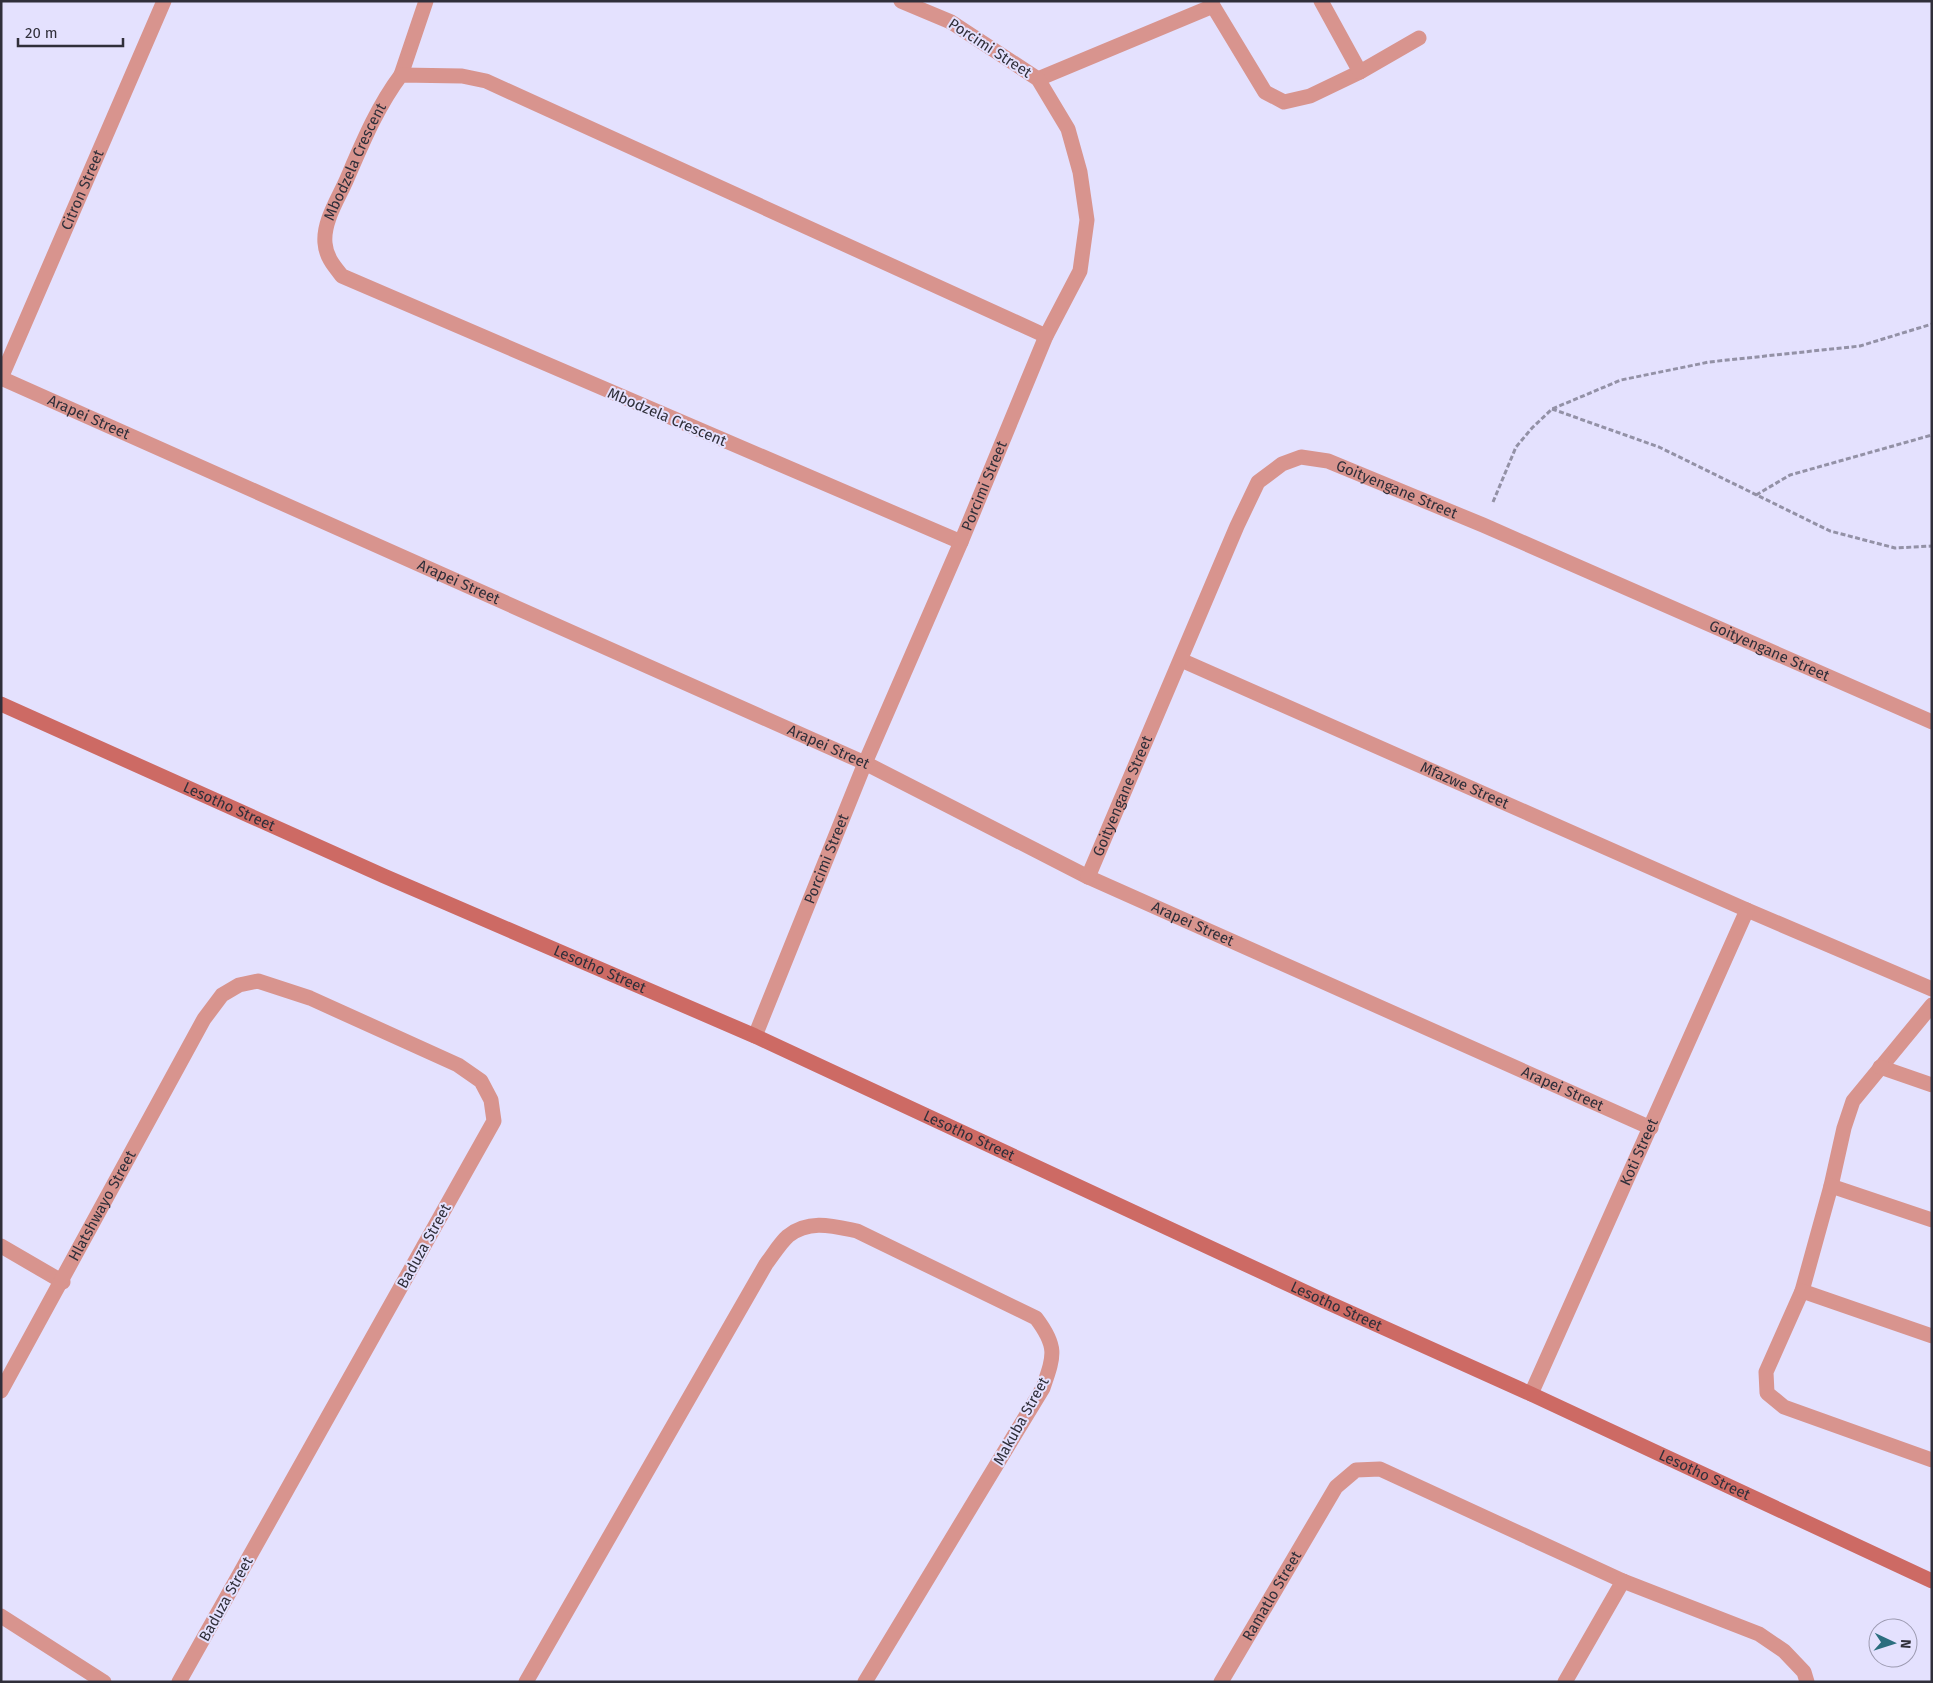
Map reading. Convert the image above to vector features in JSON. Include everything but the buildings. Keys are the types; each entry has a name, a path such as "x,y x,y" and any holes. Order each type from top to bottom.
{"street":[{"name":"Citron Street","path":"1,378 164,1"},
{"name":"Mbodzela Crescent","path":"426,1 401,75 389,91 374,118 329,219 325,242 329,259 342,276 961,542"},
{"name":"Porcimi Street","path":"755,1036 865,763 961,542 1046,336 1080,271 1087,220 1080,172 1068,129 1038,79 951,22 901,1"},
{"path":"1321,1 1360,72"},
{"path":"1038,79 1211,4 1265,92 1284,102 1310,96 1360,72 1420,38"},
{"path":"401,75 445,75 486,81 1046,336"},
{"name":"Arapei Street","path":"1,378 865,763 1088,877 1651,1128"},
{"name":"Goityengane Street","path":"1088,877 1237,526 1258,482 1282,464 1301,457 1328,461 1483,525 1932,722"},
{"name":"Mfazwe Street","path":"1181,660 1747,910"},
{"name":"Lesotho Street","path":"1,704 384,876 755,1036 1932,1581"},
{"path":"1747,910 1932,989"},
{"name":"Koti Street","path":"1531,1394 1747,910"},
{"name":"Baduza Street","path":"179,1682 494,1121 491,1100 481,1082 458,1065 310,998 258,980 239,986 222,995 204,1019"},
{"path":"1932,1005 1853,1102 1844,1128 1831,1186 1802,1291 1766,1372 1767,1393 1784,1407 1932,1460"},
{"name":"Hlatshwayo Street","path":"1,1392 63,1282 204,1019"},
{"path":"1880,1067 1932,1085"},
{"path":"1831,1186 1932,1220"},
{"name":"Makuba Street","path":"526,1682 766,1264 788,1236 809,1225 832,1226 857,1231 1036,1318 1047,1332 1052,1347 1051,1364 1043,1388 865,1682"},
{"path":"1,1246 63,1282"},
{"path":"1802,1291 1932,1336"},
{"name":"Ramatlo Street","path":"1221,1682 1322,1508 1336,1487 1356,1470 1380,1470 1623,1581 1759,1634 1784,1651 1804,1672 1806,1682"},
{"path":"1565,1682 1623,1581"},
{"path":"1,1616 104,1682"}],"path":[{"path":"1483,525 1516,447 1552,409 1621,380 1709,362 1860,346 1932,324"},
{"path":"1552,409 1659,446 1830,531 1895,548 1932,546"},
{"path":"1756,495 1790,475 1932,435"}]}
